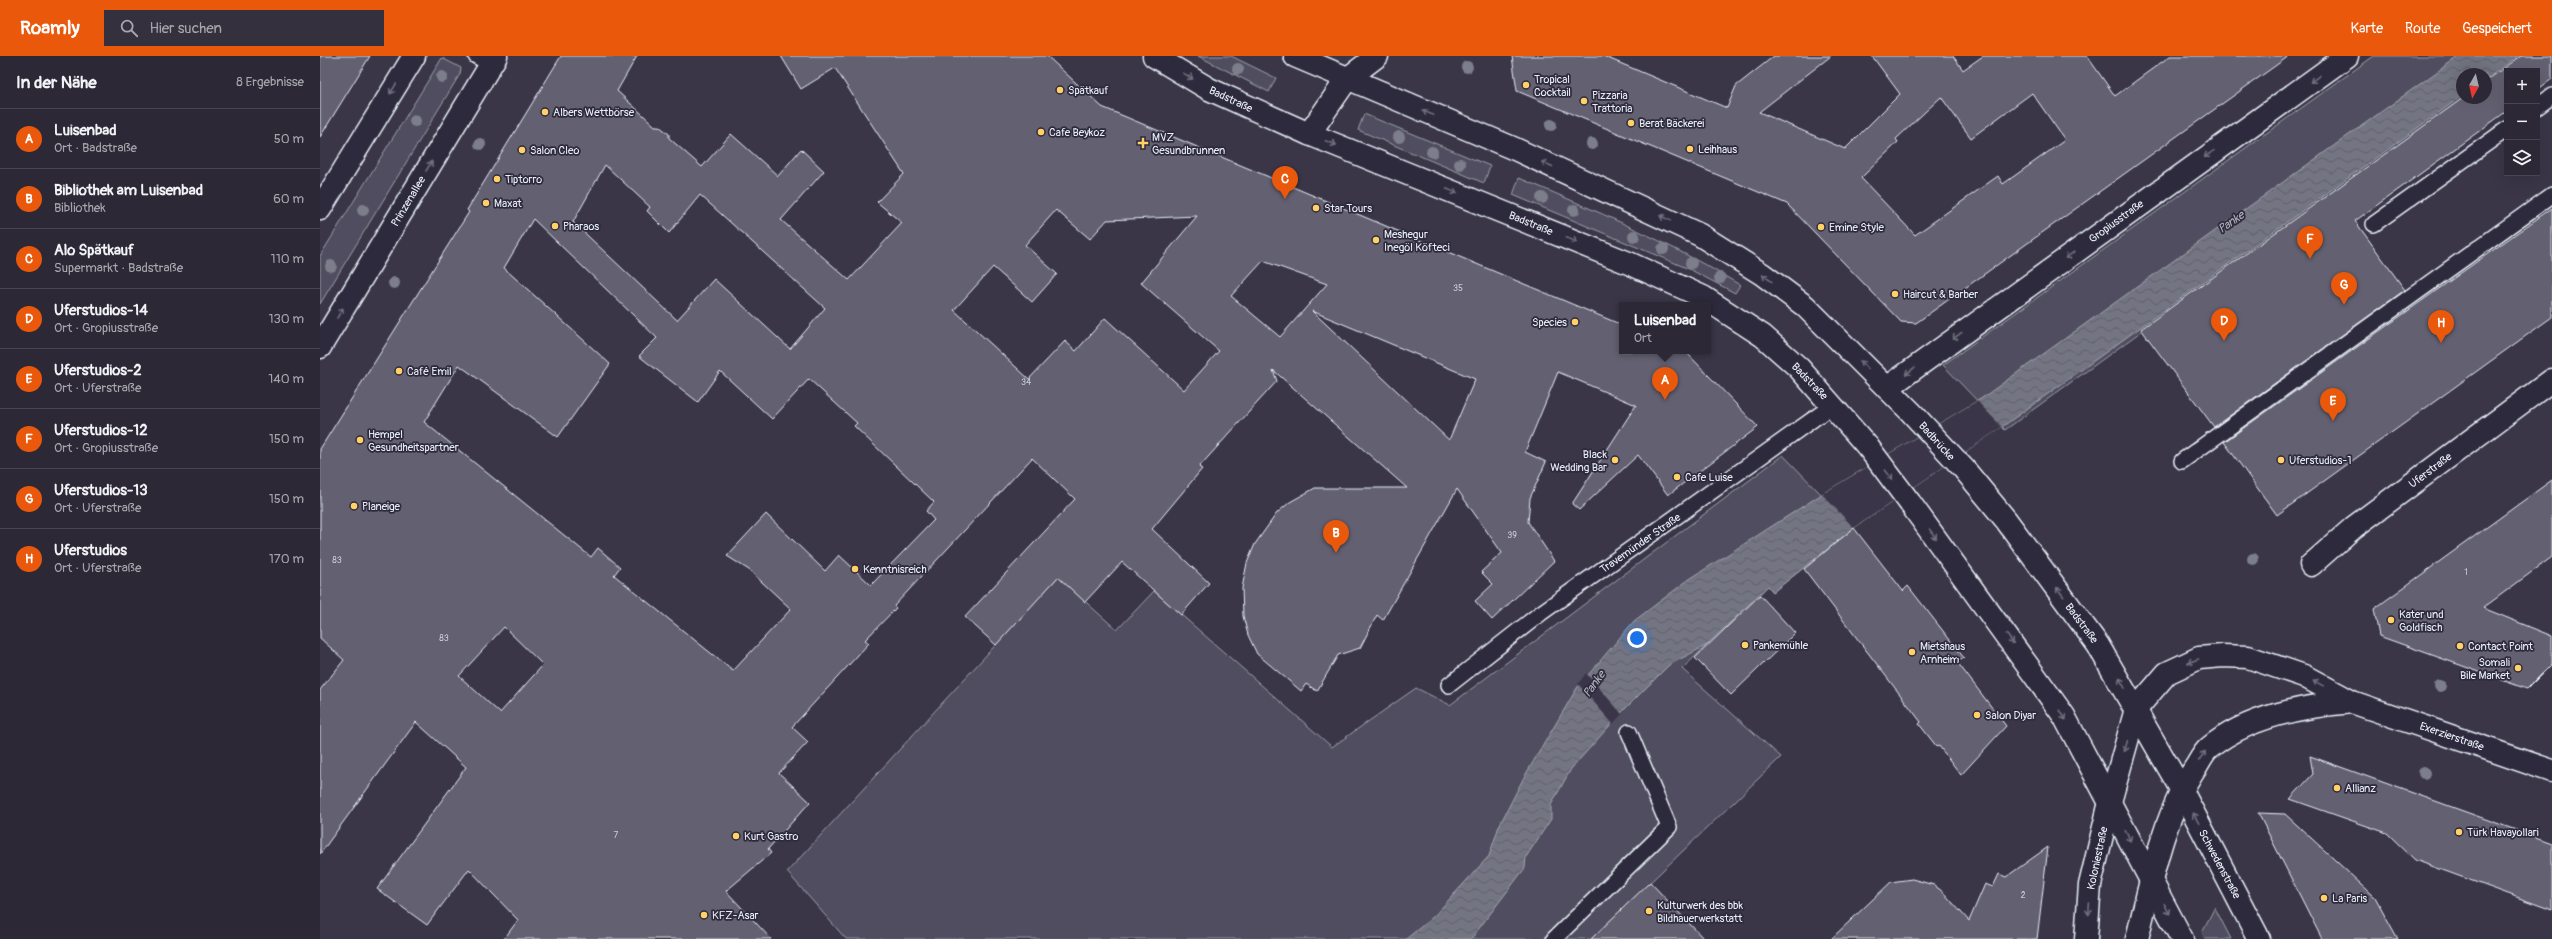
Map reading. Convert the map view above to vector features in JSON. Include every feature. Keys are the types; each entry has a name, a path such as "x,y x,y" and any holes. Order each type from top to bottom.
{"main road":[{"path":"320,209 414,56"},
{"name":"Badstraße","path":"1154,56 1210,89 1309,134 1631,264 1703,297 1711,302"},
{"path":"1295,56 1523,152 1700,235 1762,274 1805,306 1887,388"},
{"path":"1309,134 1348,79 1377,56"},
{"name":"Gropiusstraße","path":"1887,388 2347,56"},
{"name":"Prinzenallee","path":"320,347 488,59"},
{"name":"Badstraße","path":"1711,302 1763,336 1799,368 1833,405 1868,447 2054,700 2110,802"},
{"name":"Uferstraße","path":"2311,565 2354,527 2552,380"},
{"name":"Badbrücke","path":"1887,388 1964,470"},
{"name":"Badstraße","path":"1964,470 2006,520 2098,645 2181,789"},
{"name":"Exerzierstraße","path":"2136,709 2167,674 2199,658 2223,656 2248,657 2304,676 2352,702 2552,771"},
{"name":"Exerzierstraße","path":"2151,880 2181,789 2208,748 2238,730 2254,723 2294,710 2324,704 2352,702"},
{"name":"Koloniestraße","path":"2086,939 2090,885 2110,802 2136,709"},
{"name":"Schwedenstraße","path":"2181,789 2260,939"},
{"path":"2110,802 2182,939"},
{"path":"2137,939 2151,880"}],"lane":[{"path":"2540,105 2552,96"},
{"path":"2374,224 2504,131"},
{"path":"2182,461 2552,195"},
{"name":"Travemünder Straße","path":"1449,685 1541,613 1833,405"},
{"path":"1554,939 1669,827 1630,732"}],"shaded area":[{"path":"1198,56 1231,56 1276,78 1269,92"},
{"path":"2374,56 2522,56 2492,78 2492,68 2456,68 2456,104 2005,430 1943,365"},
{"path":"442,58 461,68 460,74 320,304 320,256"},
{"path":"1364,114 1490,166 1484,183 1358,130"},
{"path":"1519,178 1659,241 1740,285 1735,293 1689,269 1513,195"},
{"path":"1783,455 1854,528 1773,592 1768,586 1682,669 1781,757 1591,939 846,939 787,872 1058,577 1117,630 1154,591 1332,747 1416,688 1450,705"},
{"path":"2215,907 2231,939 2205,939 2202,932"}],"water":[{"name":"Panke","path":"2459,56 2518,56 2492,75 2492,68 2456,68 2456,100 2006,424 1854,528 1773,592 1768,586 1707,645 1669,665 1621,713 1571,769 1551,805 1551,819 1526,857 1525,868 1471,939 1406,939 1434,916 1489,856 1499,826 1523,779 1577,688 1634,621 1688,580 1822,494 1982,398"}],"pier":[{"path":"1977,401 2002,427 1854,528 1822,494"},
{"path":"1586,673 1622,714 1613,724 1578,684"}],"building":[{"path":"320,56 370,56 320,137"},
{"path":"561,56 637,56 617,91 655,126 659,126 669,134 669,138 702,167 731,134 778,176 801,149 824,171 781,220 849,280 902,223 877,202 904,174 835,68 801,89 781,56 1047,56 1102,107 1619,324 1619,354 1688,354 1758,427 1668,495 1638,455 1579,510 1572,504 1636,405 1558,372 1525,452 1546,462 1530,498 1528,522 1554,561 1492,620 1475,601 1493,584 1481,572 1502,553 1457,489 1383,620 1377,615 1360,648 1338,655 1317,691 1306,684 1301,691 1257,654 1248,635 1243,616 1242,588 1247,563 1255,544 1277,513 1290,502 1315,488 1407,488 1273,370 1277,381 1199,467 1202,469 1152,529 1209,583 1181,615 1122,562 1085,602 1058,577 996,645 965,617 1075,499 1032,458 894,606 896,608 865,640 869,643 792,727 808,742 779,773 810,802 768,849 771,853 726,891 771,939 504,939 518,920 469,869 427,925 377,889 466,767 416,722 320,854 320,690 344,660 320,638 320,449 469,212 467,210","holes":["605,165 650,207 647,211 669,233 700,195 825,308 790,349 714,279 677,320 573,222","1056,210 1090,239 1107,220 1197,216 1141,283 1219,351 1184,390 1105,318 1076,351 1065,341 1029,379 954,310 993,267 1032,302 1057,274 1025,245","533,219 657,338 639,356 698,402 720,371 772,419 809,379 857,423 854,426 934,502 926,511 934,520 871,585 839,555 825,571 766,514 727,556 749,570 791,609 733,671 614,575 620,567 598,548 591,557 424,422 459,365 558,437 610,364 504,268","1263,261 1327,284 1280,337 1231,296","1312,311 1475,379 1449,440","504,627 543,665 500,713 459,676"]},
{"path":"1512,56 1603,56 1727,108 1736,86 1774,56 1831,56 1759,112 1845,149 1900,94 1872,56 1953,56 1963,70 1983,56 2087,56 2115,96 2170,56 2289,56 1916,323 1901,322 1787,204 1517,91","holes":["2032,93 2065,140 2003,184 1998,176 1915,235 1861,178 1898,142 1896,139 1941,97 1971,138"]},
{"path":"2521,56 2552,56 2552,79 2540,88 2540,68 2504,68"},
{"path":"2504,68 2504,113 2355,221 2405,290 2214,427 2141,329 2456,103 2492,104 2492,77"},
{"path":"2552,208 2552,317 2277,515 2224,442"},
{"path":"2552,480 2552,557 2483,608 2552,636 2552,664 2527,689 2379,636 2374,609"},
{"name":"Mietshaus Arnheim","path":"1854,528 1903,591 1908,586 1964,658 1957,662 2006,726 1961,775 1939,746 1937,747 1919,724 1921,722 1804,569"},
{"name":"Pankemühle","path":"1760,595 1795,633 1731,695 1695,658"},
{"path":"2310,756 2552,843 2552,910 2415,860 2387,833 2290,799 2313,774"},
{"path":"2258,813 2285,814 2375,897 2398,939 2322,939"},
{"path":"2048,847 2037,939 1831,939 1891,882 1912,879 1934,885 1943,892 1969,921 1985,884 1993,887 1999,874 2006,877"},
{"name":"Kulturwerk des bbk Bildhauerwerkstatt","path":"1650,882 1704,939 1591,939"}],"place":[{"name":"Tropical Cocktail","path":"1526,85"},
{"name":"Spätkauf","path":"1060,90"},
{"name":"Pizzaria Trattoria","path":"1584,101"},
{"name":"Albers Wettbörse","path":"545,112"},
{"name":"Berat Bäckerei","path":"1631,123"},
{"name":"Cafe Beykoz","path":"1041,132"},
{"name":"MVZ Gesundbrunnen","path":"1143,143"},
{"name":"Leihhaus","path":"1690,149"},
{"name":"Salon Cleo","path":"522,150"},
{"name":"Tiptorro","path":"497,179"},
{"name":"Alo Spätkauf","path":"1285,199"},
{"name":"Maxat","path":"486,203"},
{"name":"Star Tours","path":"1316,208"},
{"name":"Pharaos","path":"555,226"},
{"name":"Emine Style","path":"1821,227"},
{"name":"Meshegur Inegöl Köfteci","path":"1376,240"},
{"name":"Uferstudios-12","path":"2310,259"},
{"name":"Haircut & Barber","path":"1895,294"},
{"name":"Uferstudios-13","path":"2344,305"},
{"name":"Species","path":"1575,322"},
{"name":"Uferstudios-14","path":"2224,341"},
{"name":"Uferstudios","path":"2441,343"},
{"name":"Café Emil","path":"399,371"},
{"name":"Luisenbad","path":"1665,400"},
{"name":"Uferstudios-2","path":"2333,421"},
{"name":"Hempel Gesundheitspartner","path":"360,440"},
{"name":"Black Wedding Bar","path":"1615,460"},
{"name":"Uferstudios-1","path":"2281,460"},
{"name":"Cafe Luise","path":"1677,477"},
{"name":"Planeige","path":"354,506"},
{"name":"Bibliothek am Luisenbad","path":"1336,553"},
{"name":"Kenntnisreich","path":"855,569"},
{"name":"Kater und Goldfisch","path":"2391,620"},
{"name":"Pankemühle","path":"1745,645"},
{"name":"Contact Point","path":"2460,646"},
{"name":"Mietshaus Arnheim","path":"1912,652"},
{"name":"Somali Bile Market","path":"2518,668"},
{"name":"Salon Diyar","path":"1977,715"},
{"name":"Allianz","path":"2337,788"},
{"name":"Türk Havayollari","path":"2459,832"},
{"name":"Kurt Gastro","path":"736,836"},
{"name":"La Paris","path":"2324,898"},
{"name":"Kulturwerk des bbk Bildhauerwerkstatt","path":"1649,911"},
{"name":"KFZ-Asar","path":"704,915"}]}
